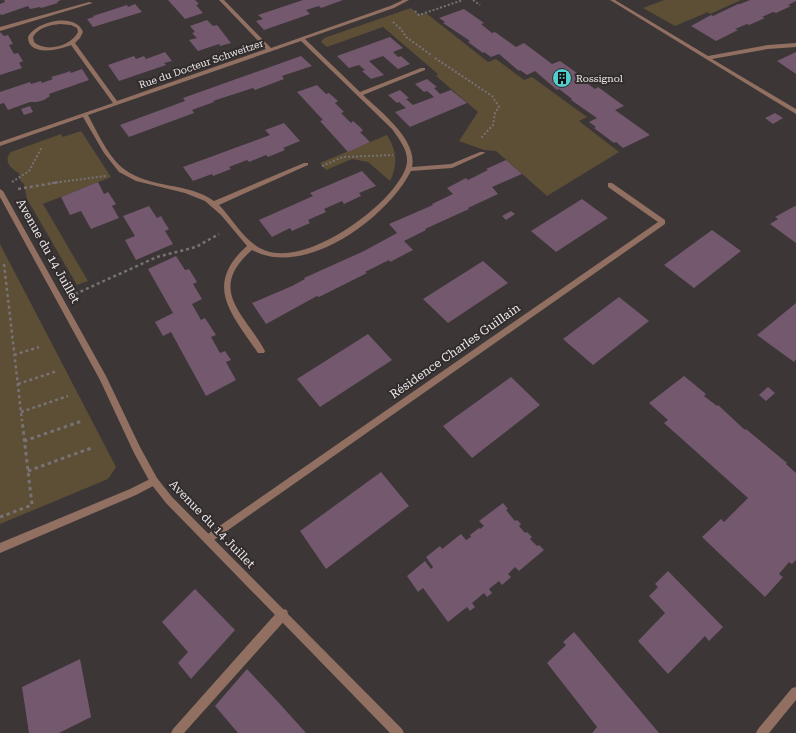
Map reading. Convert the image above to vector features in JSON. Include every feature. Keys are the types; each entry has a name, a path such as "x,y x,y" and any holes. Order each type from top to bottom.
{"street":[{"path":"221,0 269,49"},
{"name":"Rue du Docteur Schweitzer","path":"0,144 269,49 302,39 392,7 407,0"},
{"path":"612,0 796,112"},
{"path":"0,29 90,3"},
{"path":"40,18 44,26"},
{"path":"68,22 79,27 81,30 81,35 72,43 64,47 47,49 34,46 30,38 32,34 44,26 68,22"},
{"path":"84,114 115,163 122,171 139,178 196,194 214,204 234,226 250,247 261,253 286,255 298,254 332,240 368,219 392,195 410,164 409,156 402,139 394,128 302,39"},
{"path":"72,43 116,103"},
{"path":"707,58 768,47 796,45"},
{"path":"359,94 423,69"},
{"path":"408,169 452,166 482,153"},
{"path":"214,204 306,164"},
{"name":"Résidence Charles Guillain","path":"208,539 663,222 610,184"},
{"name":"Avenue du 14 Juillet","path":"0,191 103,378 137,450 154,481 169,500 283,614 398,733"},
{"path":"250,247 236,261 231,270 228,288 229,300 261,351"},
{"path":"0,548 133,492 154,481"},
{"path":"177,733 283,614"},
{"path":"762,733 796,692"}],"path":[{"path":"411,8 419,15 463,0"},
{"path":"474,0 480,5"},
{"path":"392,20 401,29 406,37 427,53 492,96 499,107 495,113 493,125 480,139 484,150 482,153"},
{"path":"54,125 55,136 39,149 29,170 12,182 18,189 41,184 107,176 122,171"},
{"path":"306,164 320,167 343,157 409,156"},
{"path":"61,301 99,282 157,257 196,247 234,226"},
{"path":"0,517 32,504 4,264"},
{"path":"14,355 39,347"},
{"path":"18,384 57,371"},
{"path":"21,412 68,396"},
{"path":"24,441 82,421"},
{"path":"28,471 94,447"}],"shaded area":[{"path":"664,0 741,0 710,14 708,12 675,26 643,8"},
{"path":"411,8 419,15 426,13 488,62 496,59 524,80 532,77 587,117 579,121 619,152 547,196 496,151 484,150 459,141 478,112 436,76 438,74 383,27 327,47 321,42 324,38"},
{"path":"81,131 111,177 43,204 88,281 77,285 27,199 24,184 20,180 19,173 10,167 8,158 11,152 61,134 63,137"},
{"path":"387,135 393,147 395,158 393,175 390,181 368,162 352,159 326,170 320,163"},
{"path":"0,244 116,467 108,479 0,524"}],"building":[{"path":"4,0 61,0 57,2 58,3 41,8 30,9 28,6 2,15 0,14 0,4 5,2"},
{"path":"168,0 195,0 199,4 196,5 203,13 185,19"},
{"path":"303,0 343,0 321,8 319,6 306,10 310,14 264,30 256,21 263,19 258,15"},
{"path":"750,0 796,1 788,5 791,6 776,13 773,12 762,17 765,18 735,29 738,30 716,41 691,26 711,15 713,16"},
{"path":"135,4 142,12 93,27 87,19 127,5 128,7"},
{"name":"Rossignol","path":"464,9 484,23 481,24 492,33 495,32 516,47 524,43 552,64 560,61 584,78 581,79 595,89 598,87 624,106 615,110 650,135 623,148 616,142 614,143 594,128 596,127 589,122 597,118 571,100 572,99 559,89 557,90 535,71 527,75 520,70 519,71 499,54 491,57 484,52 483,53 468,42 470,41 443,23 445,22 439,18"},
{"path":"207,20 213,26 217,25 231,43 220,46 219,44 198,51 189,40 197,38 192,33 195,32 190,26"},
{"path":"0,32 4,36 8,35 13,44 9,45 14,54 18,53 23,61 19,63 22,68 0,75"},
{"path":"390,37 403,48 393,52 398,57 401,56 410,64 398,69 383,56 369,61 384,75 371,79 362,71 365,70 359,65 349,68 337,56"},
{"path":"165,52 172,61 164,63 166,65 119,81 108,65 134,56 136,59 144,56 146,59"},
{"path":"796,52 796,74 777,61"},
{"path":"301,56 312,66 282,76 284,79 255,90 253,88 213,101 214,102 192,110 194,113 129,137 120,125 185,101 183,98"},
{"path":"82,69 89,80 49,94 50,96 44,100 30,102 8,110 4,103 0,104 0,92 30,82 31,84 41,81 42,83 53,79 51,77"},
{"path":"427,79 437,87 434,88 440,94 451,90 467,103 410,127 395,112 406,108 399,102 397,103 388,95 400,90 409,98 406,99 413,105 434,97 427,91 424,92 415,84"},
{"path":"317,85 326,94 329,93 338,101 335,103 344,112 341,113 351,123 353,121 361,128 363,131 360,132 370,142 348,152 320,121 323,120 297,92"},
{"path":"30,106 33,112 24,115 21,109"},
{"path":"775,113 783,118 773,124 765,118"},
{"path":"284,123 300,141 283,148 285,150 268,157 266,155 249,162 247,160 229,167 231,169 213,176 212,174 193,181 183,167 270,135 265,130"},
{"path":"506,160 522,174 492,187 498,194 425,229 426,230 404,241 413,250 390,262 389,260 365,272 367,273 319,297 317,296 266,324 252,303 292,286 305,279 304,278 364,251 397,233 389,224 433,205 432,204 453,194 447,188 466,178 468,180 488,170 486,169"},
{"path":"362,171 376,186 359,193 361,196 344,204 342,201 324,209 326,212 308,220 310,223 292,231 290,228 272,237 259,220 313,196 310,193"},
{"path":"98,182 104,194 108,192 116,204 112,206 119,218 91,229 81,211 70,215 61,197"},
{"path":"582,199 608,218 556,252 531,231"},
{"path":"149,206 157,218 161,216 169,229 165,231 173,244 136,260 125,240 135,236 123,216"},
{"path":"795,206 796,243 770,224 778,219 775,217"},
{"path":"511,211 515,214 506,220 502,216"},
{"path":"712,230 741,251 694,288 664,265"},
{"path":"176,256 185,270 189,269 197,282 193,284 202,299 192,304 201,320 205,318 216,335 211,337 220,353 225,351 231,360 226,362 236,380 206,396 171,332 163,336 155,322 173,313 148,269"},
{"path":"483,261 508,283 448,323 423,299"},
{"path":"619,297 649,321 593,365 563,339"},
{"path":"796,303 796,359 794,362 757,335"},
{"path":"368,334 392,360 320,407 297,379"},
{"path":"684,376 706,394 704,396 717,406 718,405 745,430 746,429 787,463 786,464 796,473 796,560 792,564 789,562 779,574 783,577 765,597 702,537 721,519 724,522 748,498 664,423 668,420 649,403"},
{"path":"511,377 540,405 472,458 443,426"},
{"path":"768,387 775,393 766,401 759,395"},
{"path":"381,472 409,506 326,569 300,531"},
{"path":"503,503 508,509 506,510 515,521 517,520 521,524 519,526 525,533 527,532 532,537 530,539 544,550 519,571 515,567 508,574 511,577 502,585 499,581 489,589 492,593 487,597 484,593 472,603 475,607 470,611 467,607 448,622 423,588 418,592 407,576 425,561 431,569 433,567 426,557 440,546 442,549 461,534 466,540 471,537 470,535 484,526 479,521"},
{"path":"668,571 723,627 709,641 705,636 668,674 638,641 665,613 649,596 658,587 655,584"},
{"path":"195,589 235,630 191,679 178,663 188,652 162,622"},
{"path":"574,632 659,733 592,733 597,727 547,663 566,645 563,642"},
{"path":"80,659 91,717 59,733 29,733 22,687"},
{"path":"247,669 306,733 238,733 215,706"}],"place":[{"name":"Rossignol","path":"562,78"}]}
